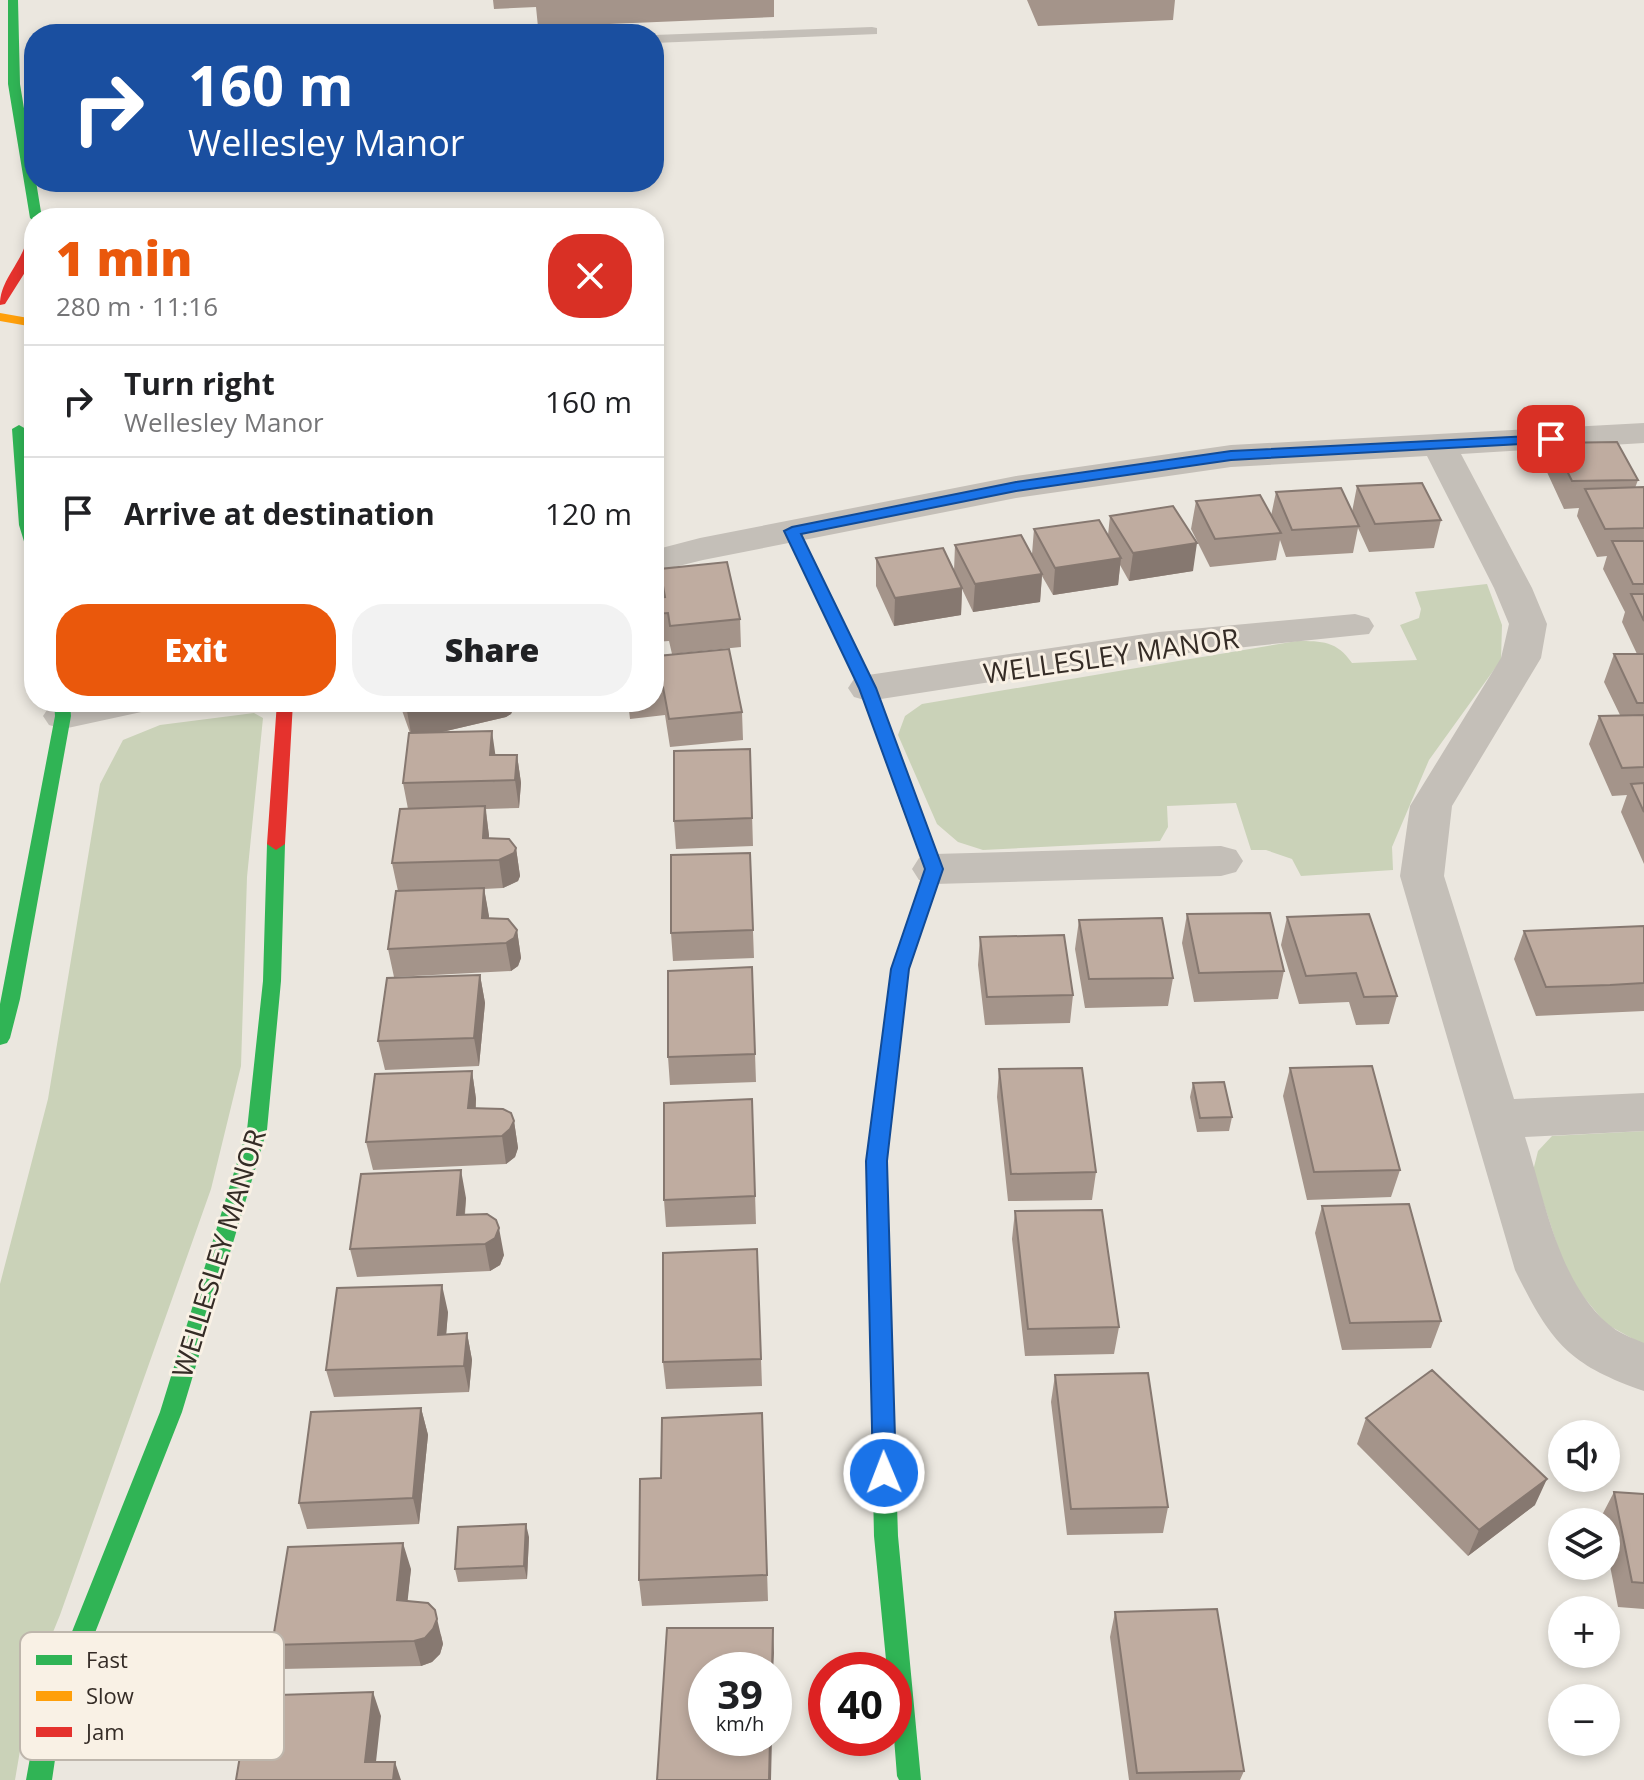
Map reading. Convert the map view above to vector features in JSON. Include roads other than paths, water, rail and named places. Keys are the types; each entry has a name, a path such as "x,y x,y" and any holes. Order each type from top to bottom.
{"street":[{"path":"13,0 14,84 24,118"},
{"path":"0,301 24,264"},
{"path":"0,317 24,321"},
{"path":"0,435 24,425"},
{"path":"664,558 1016,487 1231,456 1644,433"},
{"path":"1439,445 1513,588 1528,624 1521,658 1431,806 1422,876 1541,1270 1563,1311 1597,1346 1644,1368"},
{"path":"9,511 24,523"},
{"path":"792,531 868,688 934,869 900,969 876,1161 886,1536 910,1776"},
{"name":"WELLESLEY MANOR","path":"868,688 1159,644 1355,626"},
{"path":"0,1038 11,999 62,712"},
{"name":"WELLESLEY MANOR","path":"84,1632 171,1412 257,1130 272,981 278,779 284,712"},
{"path":"934,869 1221,861"},
{"path":"1497,1119 1644,1112"},
{"name":"WELLESLEY MANOR","path":"39,1780 42,1760"}],"lane":[{"path":"664,39 872,31"}]}
